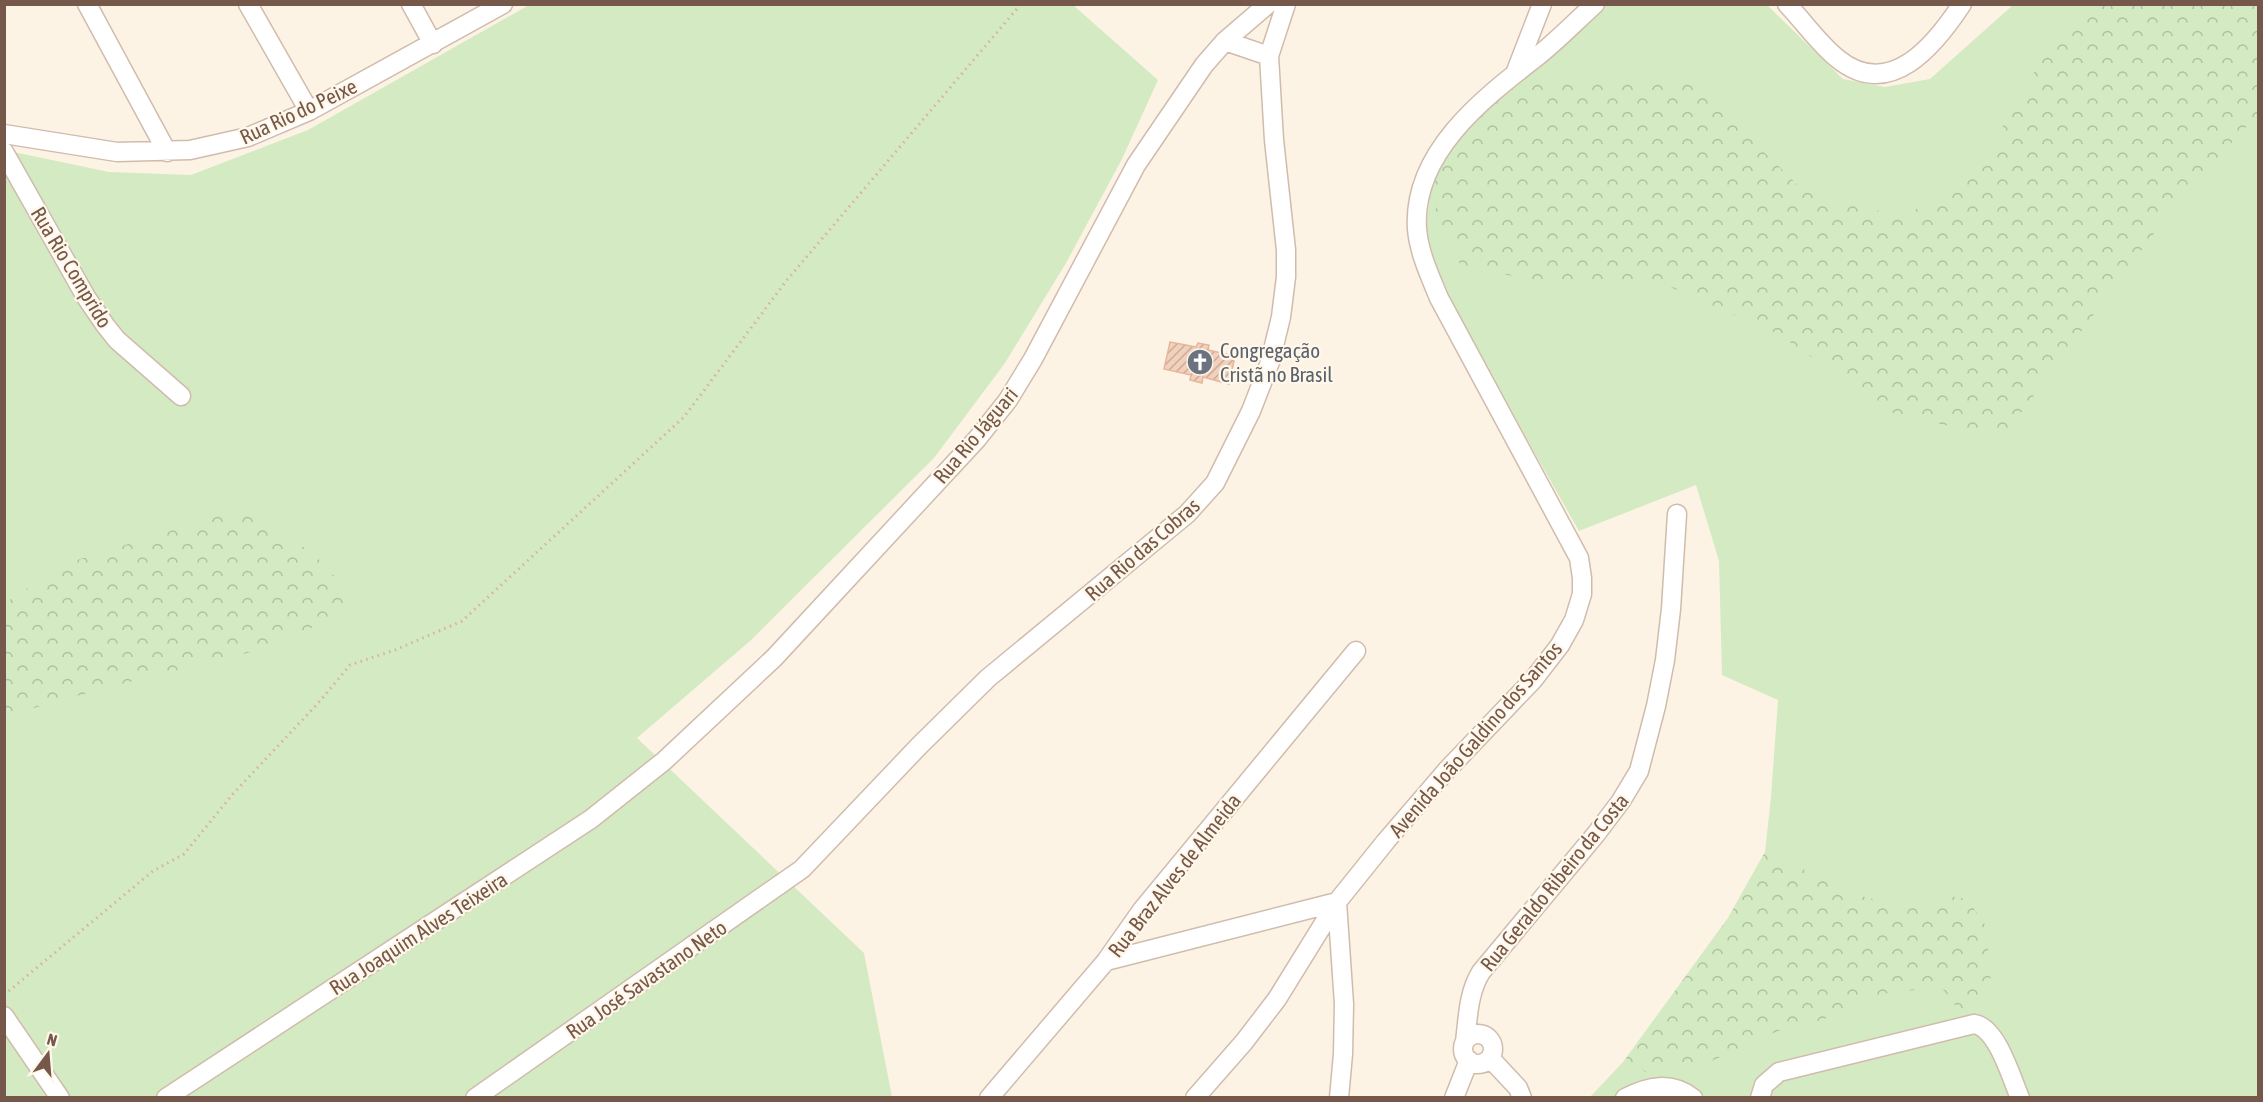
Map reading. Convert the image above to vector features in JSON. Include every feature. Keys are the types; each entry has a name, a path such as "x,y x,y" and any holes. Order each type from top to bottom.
{"street":[{"path":"87,4 166,152"},
{"path":"248,4 309,111"},
{"path":"411,4 433,44"},
{"name":"Rua Rio do Peixe","path":"4,134 117,152 166,152 210,147 248,137 309,111 503,4"},
{"name":"Rua Rio Jáguari","path":"664,761 774,658 977,439 1008,400 1033,359 1136,165 1182,96 1225,41 1268,4"},
{"name":"Rua Rio das Cobras","path":"815,858 919,746 988,678 1188,514 1215,483 1251,411 1270,362 1281,317 1286,277 1286,250 1274,140 1269,56 1286,4"},
{"path":"1516,71 1542,4"},
{"name":"Avenida João Galdino dos Santos","path":"1195,1098 1244,1042 1277,999 1337,902 1447,770 1533,680 1560,645 1574,620 1582,594 1579,558 1439,298 1425,264 1417,229 1419,201 1425,175 1437,153 1459,125 1516,71 1534,59 1595,4"},
{"path":"1788,4 1837,58 1855,70 1873,74 1890,71 1911,63 1919,57 1927,50 1962,4"},
{"path":"1225,41 1269,56"},
{"name":"Rua Rio Comprido","path":"4,152 86,297 105,325 117,340 181,396"},
{"name":"Rua Geraldo Ribeiro da Costa","path":"1465,1042 1473,984 1596,834 1621,801 1639,771 1665,660 1671,609 1677,514"},
{"name":"Rua Braz Alves de Almeida","path":"989,1098 1106,961 1142,910 1356,651"},
{"name":"Rua Joaquim Alves Teixeira","path":"166,1098 591,819 664,761"},
{"name":"Rua José Savastano Neto","path":"475,1098 720,928 815,858"},
{"path":"1106,961 1337,902 1344,1004 1343,1054 1338,1098"},
{"path":"1470,1002 1485,1035 1493,1046 1490,1058 1482,1063 1469,1060 1464,1052 1465,1042 1472,1036 1485,1035"},
{"path":"4,1016 60,1098"},
{"path":"1760,1098 1764,1085 1779,1072 1974,1024 1983,1026 1994,1038 2020,1098"},
{"path":"1490,1058 1518,1088 1522,1098"},
{"path":"1454,1098 1469,1060"},
{"path":"1625,1098 1647,1087 1663,1086 1677,1089 1693,1098"}],"path":[{"path":"4,995 153,871 184,854 232,795 320,701 350,665 395,650 462,621 684,417 787,280 1022,4"}],"green space":[{"path":"529,5 1073,5 1158,80 1122,159 1066,263 1005,363 934,458 750,641 637,738 864,953 892,1097 5,1097 4,150 109,172 191,175 308,130"},
{"path":"1599,5 1767,5 1843,79 1885,87 1930,79 2013,5 2258,5 2258,1097 1590,1097 1624,1061 1728,918 1765,852 1778,700 1722,675 1719,561 1696,485 1579,531 1439,285 1426,234 1431,177 1469,121"},
{"path":"2091,5 2258,5 2258,114 2175,205 2003,437 1896,415 1778,334 1661,283 1527,279 1460,265 1436,211 1432,163 1517,78 1693,83 1805,192 1903,217 1975,174 2040,62"},
{"path":"238,510 312,552 362,606 263,649 109,687 5,716 5,603 64,564"},
{"path":"1765,852 1800,867 1847,892 1887,903 1930,911 1949,896 1967,899 1986,926 1991,982 1976,1008 1958,1009 1942,988 1890,992 1822,1020 1778,1031 1696,1068 1646,1072 1624,1061 1728,918"}],"building":[{"name":"Congregação Cristã no Brasil","path":"1170,342 1196,347 1198,343 1209,345 1208,350 1235,356 1229,384 1203,377 1202,383 1190,380 1191,375 1164,369"}],"place":[{"name":"Congregação Cristã no Brasil","path":"1200,362"}]}
